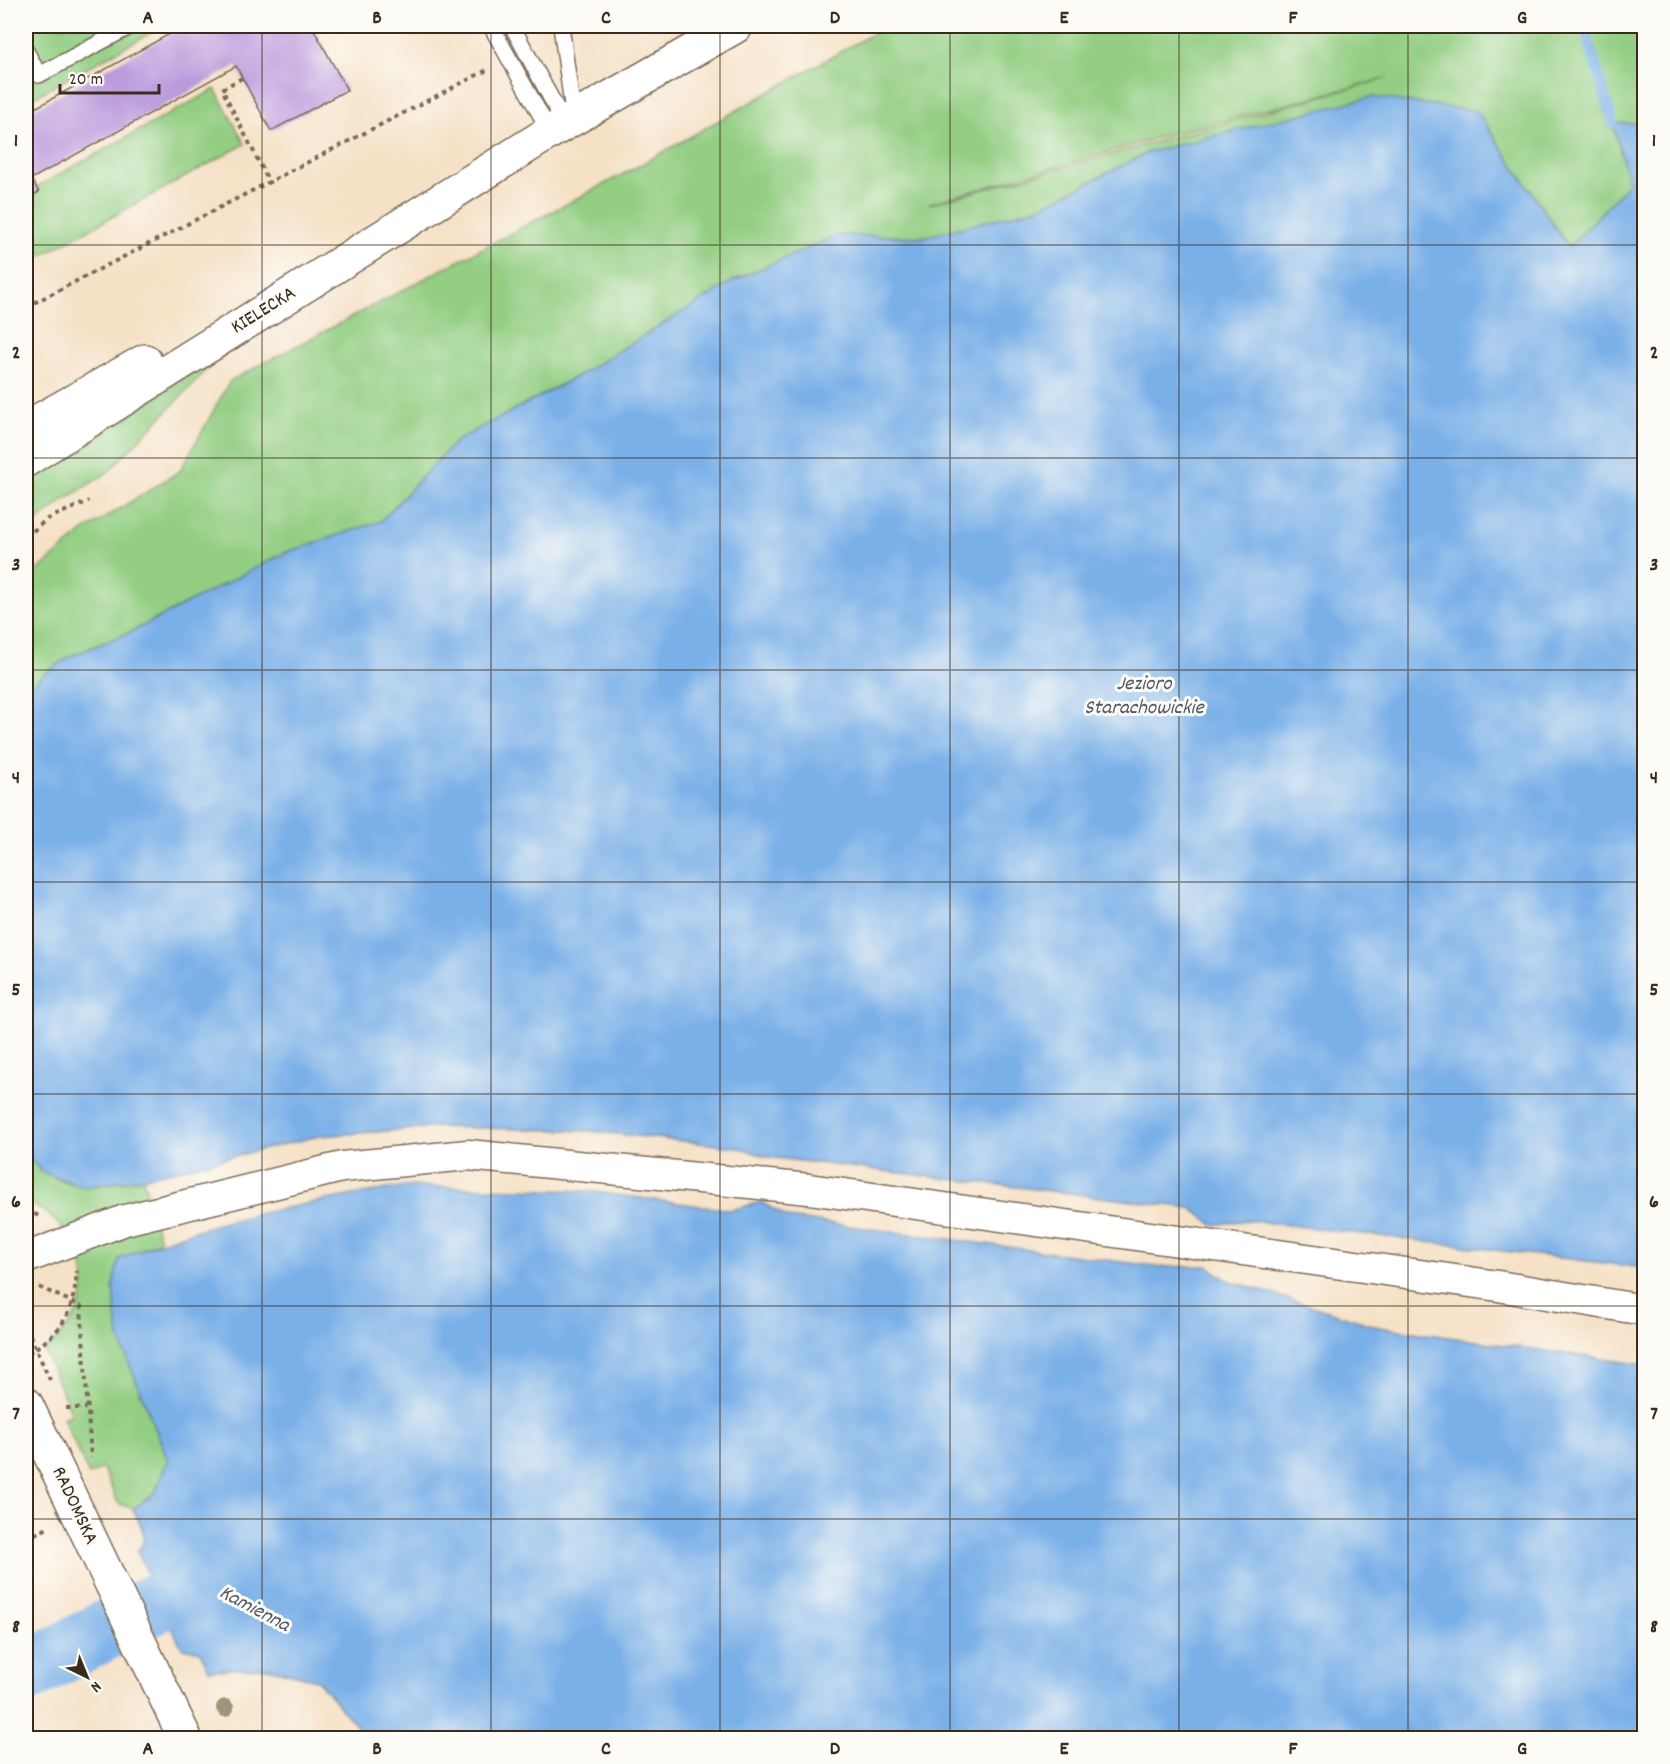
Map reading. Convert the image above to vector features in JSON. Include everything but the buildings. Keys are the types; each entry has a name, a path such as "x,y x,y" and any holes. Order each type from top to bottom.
{"main road":[{"name":"KIELECKA","path":"26,460 563,125 736,26"},
{"name":"KIELECKA","path":"26,428 503,162"},
{"name":"RADOMSKA","path":"26,1404 185,1738"}],"street":[{"path":"29,1270 125,1220 342,1167 468,1155 830,1192 1644,1310"}],"lane":[{"path":"26,51 39,75 131,26"},
{"path":"491,26 509,58 563,125"},
{"path":"512,26 563,125"},
{"path":"561,26 563,125"}],"path":[{"path":"26,307 270,184 509,58"},
{"path":"242,78 222,89 270,184"},
{"path":"26,537 46,519 89,501"},
{"path":"29,1270 64,1300 81,1306 86,1408 92,1462"},
{"path":"26,1327 54,1388"},
{"path":"63,1408 86,1408"},
{"path":"26,1538 55,1525"}],"green space":[{"path":"26,26 163,26 27,101"},
{"path":"886,26 1644,26 1644,124 1614,123 1629,183 1569,248 1477,111 1149,152 1038,208 924,237 838,236 456,441 381,521 287,552 133,631 71,656 42,675 26,693 26,580 84,531 180,471 230,381 633,169","holes":["1388,78 930,204 1167,135"]},
{"path":"215,89 245,144 41,256 26,229 26,199 38,192 36,187"},
{"path":"226,350 107,473 64,500 26,531 26,486"},
{"path":"26,1154 53,1177 80,1185 109,1184 143,1178 160,1241 120,1259 119,1338 168,1460 155,1493 133,1509 118,1503 103,1468 89,1475 63,1418 72,1414 44,1351 58,1338 77,1312 82,1295 81,1262 66,1232 41,1210 26,1202"}],"water":[{"name":"Jezioro Starachowickie","path":"1371,97 1477,111 1569,248 1629,183 1613,123 1644,124 1644,1268 1247,1220 1213,1225 1191,1208 768,1157 736,1147 590,1131 441,1127 319,1136 143,1178 84,1187 42,1172 26,1154 26,693 42,675 71,656 133,631 287,552 381,521 456,441 578,376 733,281 838,235 924,237 1038,208 1149,152"},
{"path":"405,1186 587,1191 731,1210 761,1202 788,1218 1161,1267 1207,1266 1227,1280 1379,1327 1644,1365 1644,1738 367,1738 317,1680 268,1668 209,1670 200,1651 182,1648 163,1610 170,1603 165,1591 156,1592 137,1551 144,1536 133,1509 155,1493 168,1460 119,1338 113,1285 119,1259 224,1222"}],"waterway":[{"path":"1584,26 1613,123"},
{"name":"Kamienna","path":"26,1673 169,1596 217,1586 246,1603"}]}
